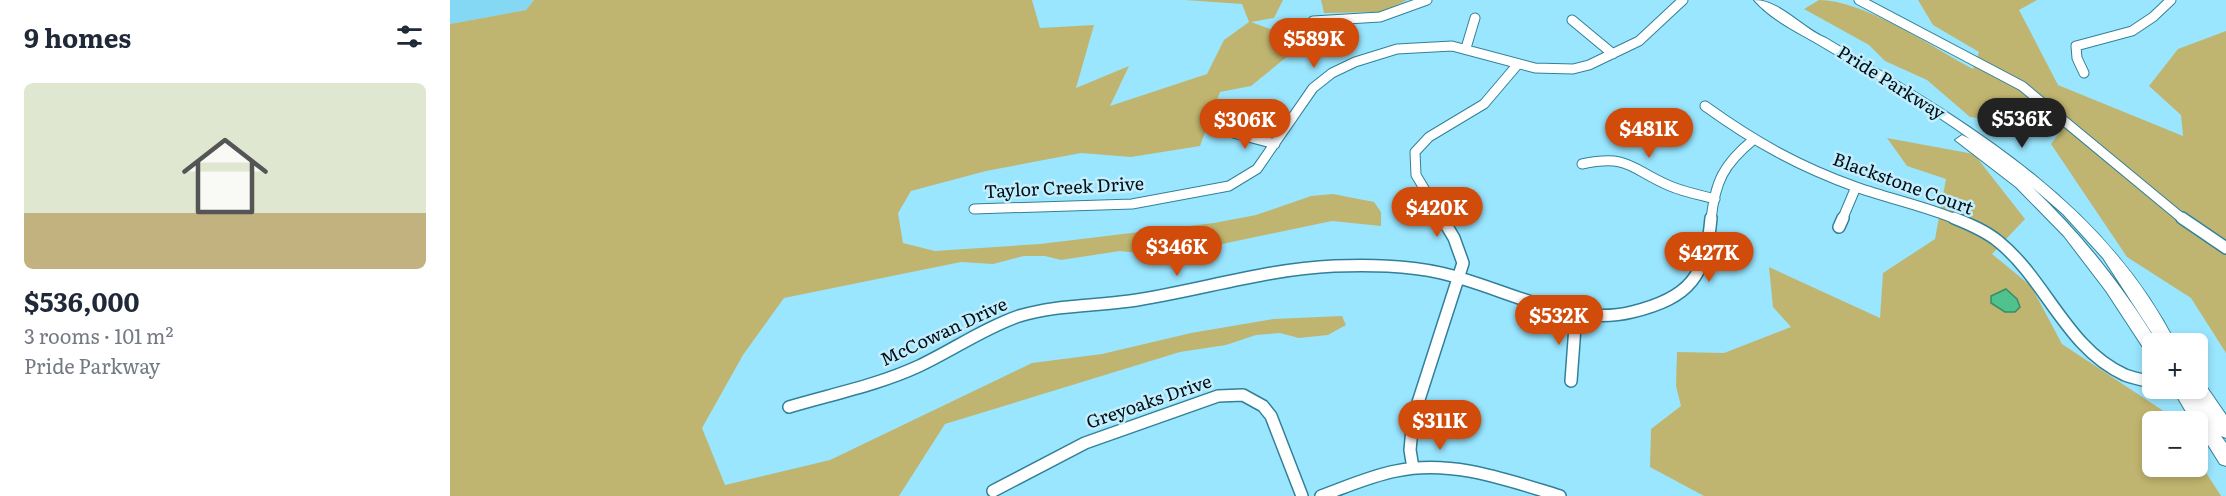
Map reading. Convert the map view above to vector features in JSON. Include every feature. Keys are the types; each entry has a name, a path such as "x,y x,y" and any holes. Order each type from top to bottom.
{"main road":[{"name":"Pride Parkway","path":"1760,0 1806,34 1822,41 1985,142 2042,185 2110,257 2161,333"},
{"name":"Pride Parkway","path":"1806,34 1815,45 1972,146 2031,190 2087,250 2143,333"},
{"path":"2187,399 2226,458"},
{"path":"2205,399 2226,430"}],"street":[{"path":"1313,21 1380,17 1427,0"},
{"name":"Taylor Creek Drive","path":"974,209 1098,207 1211,190 1244,178 1257,169 1313,88 1339,69 1397,49 1430,46 1466,48 1518,64 1544,69 1573,69 1613,54 1648,34 1683,0"},
{"path":"1859,0 2022,86 2082,133 2166,207 2226,248"},
{"path":"2084,73 2077,58 2076,46 2088,41 2130,32 2147,22 2171,0"},
{"path":"1466,48 1475,18"},
{"path":"1572,20 1580,29 1613,54"},
{"path":"1413,468 1410,450 1413,418 1463,263 1459,248 1416,175 1414,152 1429,137 1484,104 1518,64"},
{"name":"Blackstone Court","path":"1705,106 1753,140 1856,187 1965,222 1995,239 2007,249 2097,357 2123,375 2142,380"},
{"path":"1222,130 1275,144"},
{"name":"McCowan Drive","path":"789,407 919,366 1001,323 1042,310 1129,301 1320,267 1410,268 1459,277 1576,314 1618,314 1645,310 1661,304 1686,288 1702,270 1707,257 1719,178 1725,166 1753,140"},
{"path":"1582,164 1616,159 1670,186 1715,199"},
{"path":"1839,226 1856,187"},
{"path":"1571,381 1576,314"},
{"name":"Greyoaks Drive","path":"993,491 1085,443 1210,398 1237,394 1263,406 1270,416 1302,496"},
{"path":"1321,496 1380,475 1432,466 1469,470 1560,496"}],"shaded area":[{"path":"450,0 534,0 526,10 450,24"},
{"path":"534,0 1032,0 1040,28 1094,25 1076,88 1129,66 1110,106 1207,74 1224,40 1249,22 1242,4 1185,0 1283,0 1274,18 1251,22 1305,42 1251,86 1220,92 1200,146 1131,157 1081,153 986,171 911,191 898,213 903,243 935,251 1040,244 1214,223 1256,215 1311,196 1333,194 1374,202 1381,212 1381,226 1332,221 1184,252 1147,254 1120,251 1061,260 1045,256 1024,256 993,264 961,262 784,298 743,355 702,428 725,485 830,460 1032,363 1102,354 1191,333 1273,319 1342,316 1346,325 1328,335 1299,338 1280,333 1256,335 1226,345 1180,352 945,424 899,496 450,496 450,24 526,10"},
{"path":"1321,0 1407,0 1383,12 1324,13"},
{"path":"1819,0 1837,2 1877,16 1973,69 1979,52 1933,25 1918,0 2037,0 2019,10 2058,85 2183,136 2181,115 2149,86 2178,49 2226,31 2226,353 2191,298 2127,257 2051,144 2063,128 1970,117 1927,80 1885,61 1869,45 1804,9"},
{"path":"1887,138 1974,154 2025,219 1992,254 2031,286 2062,344 2142,399 2163,411 2142,411 2142,477 2208,476 2221,496 1704,496 1650,467 1651,429 1681,406 1676,386 1677,352 1724,353 1791,327 1773,307 1769,267 1880,318 1883,273 1935,239 1946,179 1907,166"},
{"path":"2006,289 2017,299 2020,307 2015,312 2005,312 1991,303 1991,296"}]}
